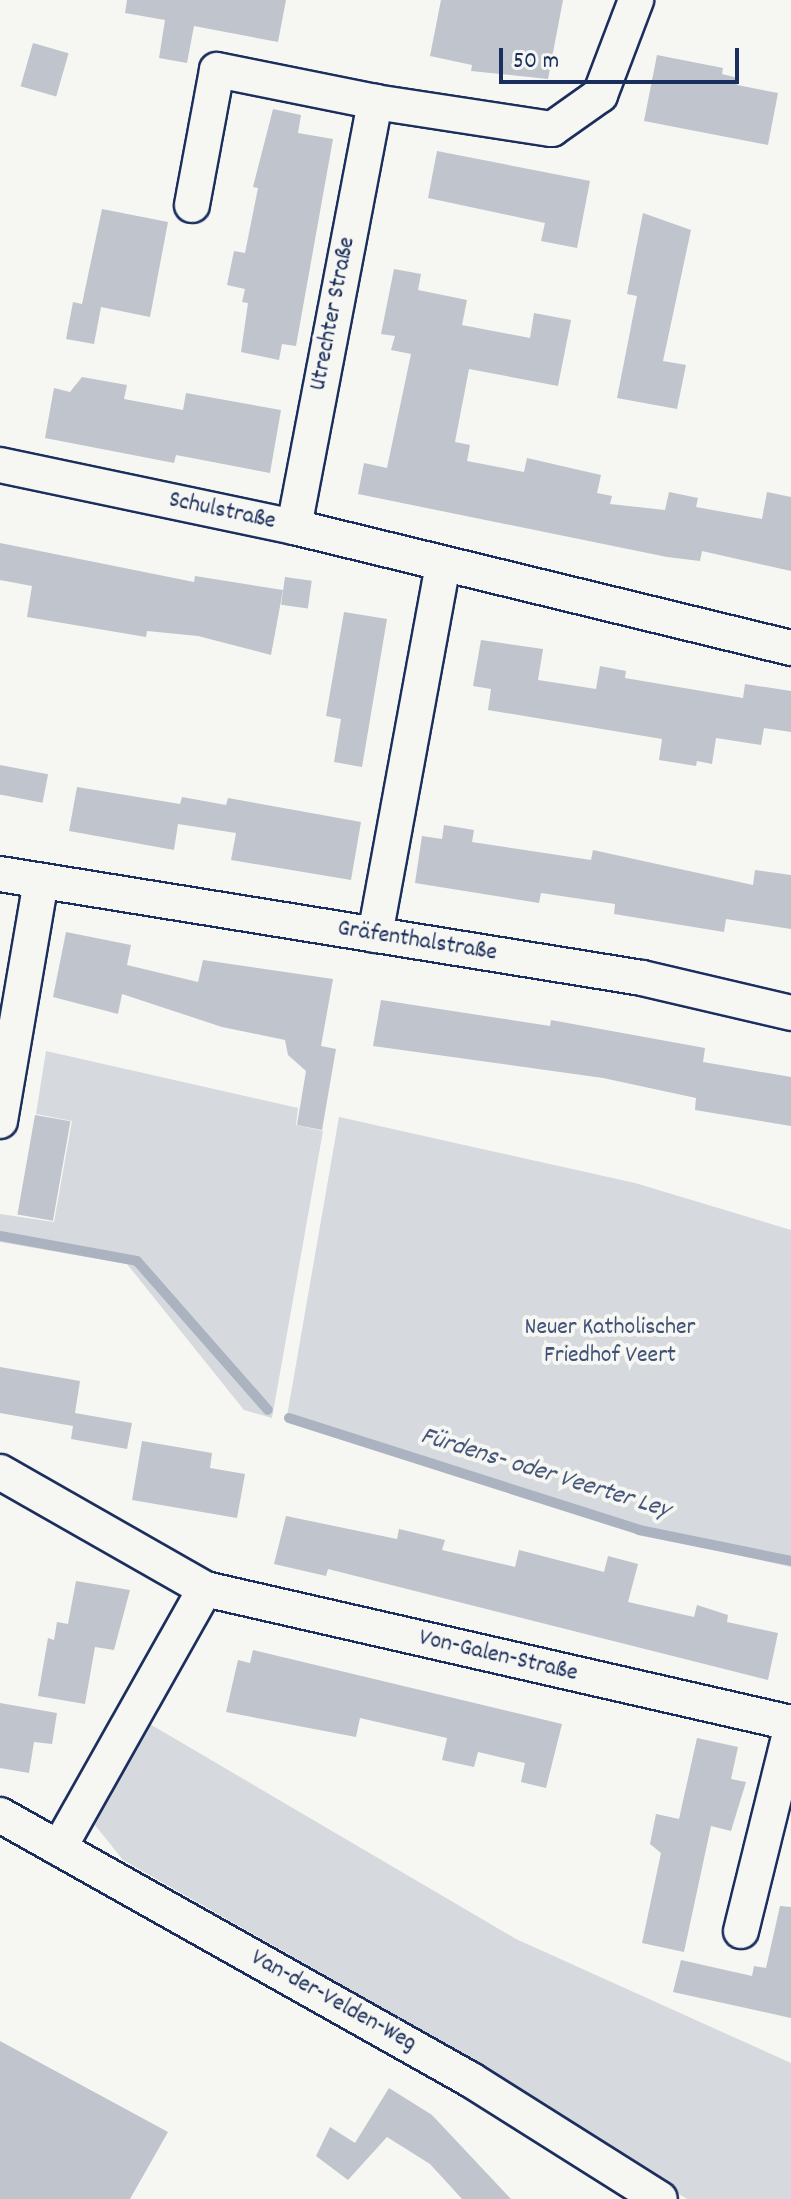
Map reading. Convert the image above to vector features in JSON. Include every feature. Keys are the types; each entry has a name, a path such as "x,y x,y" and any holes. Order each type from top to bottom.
{"street":[{"path":"192,205 217,70 375,102 552,129 600,95 636,0"},
{"name":"Utrechter Straße","path":"294,527 375,102"},
{"name":"Schulstraße","path":"0,465 294,527 791,648"},
{"path":"375,935 443,564"},
{"name":"Gräfenthalstraße","path":"0,874 642,978 791,1013"},
{"path":"0,1121 41,881"},
{"name":"Von-Galen-Straße","path":"0,1472 205,1589 791,1726 741,1931"},
{"path":"59,1848 205,1589"},
{"name":"Van-der-Velden-Weg","path":"0,1815 471,2080 660,2199"}],"green space":[{"path":"46,1051 298,1108 296,1125 323,1131 272,1418 244,1410 127,1264 0,1242 0,1214 54,1222 72,1121 36,1114"},
{"name":"Neuer Katholischer Friedhof Veert","path":"339,1117 635,1183 791,1230 791,1567 637,1533 286,1422"},
{"path":"143,1720 516,1939 791,2063 791,2199 687,2199 339,1983 123,1860 95,1825"}],"building":[{"path":"127,0 286,0 278,42 194,26 187,63 159,58 165,20 125,13"},
{"path":"441,0 563,0 548,79 471,71 472,65 430,56"},
{"path":"33,43 69,53 56,96 21,86"},
{"path":"657,55 723,68 722,74 738,78 737,85 778,93 768,145 644,121"},
{"path":"273,109 301,115 298,133 333,139 296,346 282,344 279,360 241,352 248,303 242,302 245,289 227,285 234,251 245,253 258,188 253,187"},
{"path":"437,151 590,181 577,248 541,241 545,223 428,198"},
{"path":"102,209 168,222 150,317 101,307 94,344 66,339 73,302 82,304"},
{"path":"643,213 691,230 663,361 686,365 677,409 617,398 637,296 627,294"},
{"path":"394,269 421,274 418,290 467,300 462,325 530,338 534,313 571,320 558,386 469,369 455,442 470,445 467,461 524,472 527,458 601,475 597,493 612,496 610,504 665,510 669,492 698,498 696,507 762,519 767,492 791,497 791,571 702,551 700,561 667,557 358,494 364,463 387,468 411,354 391,350 395,336 381,334"},
{"path":"82,377 127,385 124,399 183,410 186,393 281,410 270,473 176,455 174,463 45,438 54,388 70,392"},
{"path":"0,543 194,582 195,576 283,590 271,655 198,636 147,631 146,637 27,617 32,586 0,580"},
{"path":"285,577 312,581 308,608 281,605"},
{"path":"344,612 387,619 362,767 334,762 341,719 326,716"},
{"path":"481,640 543,649 538,680 596,689 600,666 626,671 625,678 743,698 745,684 791,691 791,732 764,728 761,745 716,738 712,764 697,761 696,766 659,760 662,739 488,710 491,689 473,686"},
{"path":"0,765 48,774 43,803 0,795"},
{"path":"77,787 180,804 182,797 226,805 228,798 361,822 351,880 231,860 236,833 178,824 174,850 69,831"},
{"path":"444,825 474,830 472,842 591,860 593,850 753,885 755,870 791,875 791,929 726,919 724,932 614,914 615,904 541,893 539,903 415,883 422,836 442,839"},
{"path":"66,932 131,945 127,965 198,982 203,960 333,979 321,1046 336,1049 322,1130 297,1125 306,1071 288,1055 285,1040 222,1027 122,994 118,1014 53,997"},
{"path":"381,1000 550,1026 551,1020 705,1048 703,1062 791,1077 791,1126 695,1110 696,1098 603,1078 373,1046"},
{"path":"35,1115 70,1121 53,1221 17,1214"},
{"path":"0,1367 80,1381 75,1413 132,1423 127,1449 71,1439 73,1426 0,1413"},
{"path":"142,1441 212,1453 210,1468 245,1474 237,1518 132,1500"},
{"path":"286,1516 397,1539 399,1529 445,1540 442,1550 515,1567 519,1550 604,1572 608,1556 638,1564 628,1602 694,1617 697,1605 728,1615 727,1622 778,1633 768,1680 328,1569 326,1576 274,1564"},
{"path":"76,1581 130,1590 114,1650 95,1647 85,1704 38,1696 48,1638 54,1640 57,1622 68,1624"},
{"path":"253,1650 562,1724 546,1788 521,1782 525,1763 478,1752 474,1767 442,1760 447,1738 360,1718 356,1737 226,1712 238,1660 250,1663"},
{"path":"0,1703 57,1713 52,1744 34,1742 29,1773 0,1768"},
{"path":"697,1738 738,1747 731,1779 746,1782 731,1831 711,1826 684,1952 642,1943 661,1853 650,1844 656,1814 679,1819"},
{"path":"780,1906 791,1907 791,2018 673,1992 681,1960 752,1976 754,1966 766,1968"},
{"path":"0,2041 168,2132 130,2199 0,2199"},
{"path":"389,2088 432,2115 511,2199 462,2199 430,2164 387,2137 348,2180 316,2156 330,2127 355,2143"}],"waterway":[{"name":"Fürdens- oder Veerter Ley","path":"0,1236 137,1261 268,1410"},
{"name":"Fürdens- oder Veerter Ley","path":"289,1418 639,1530 791,1561"}]}
